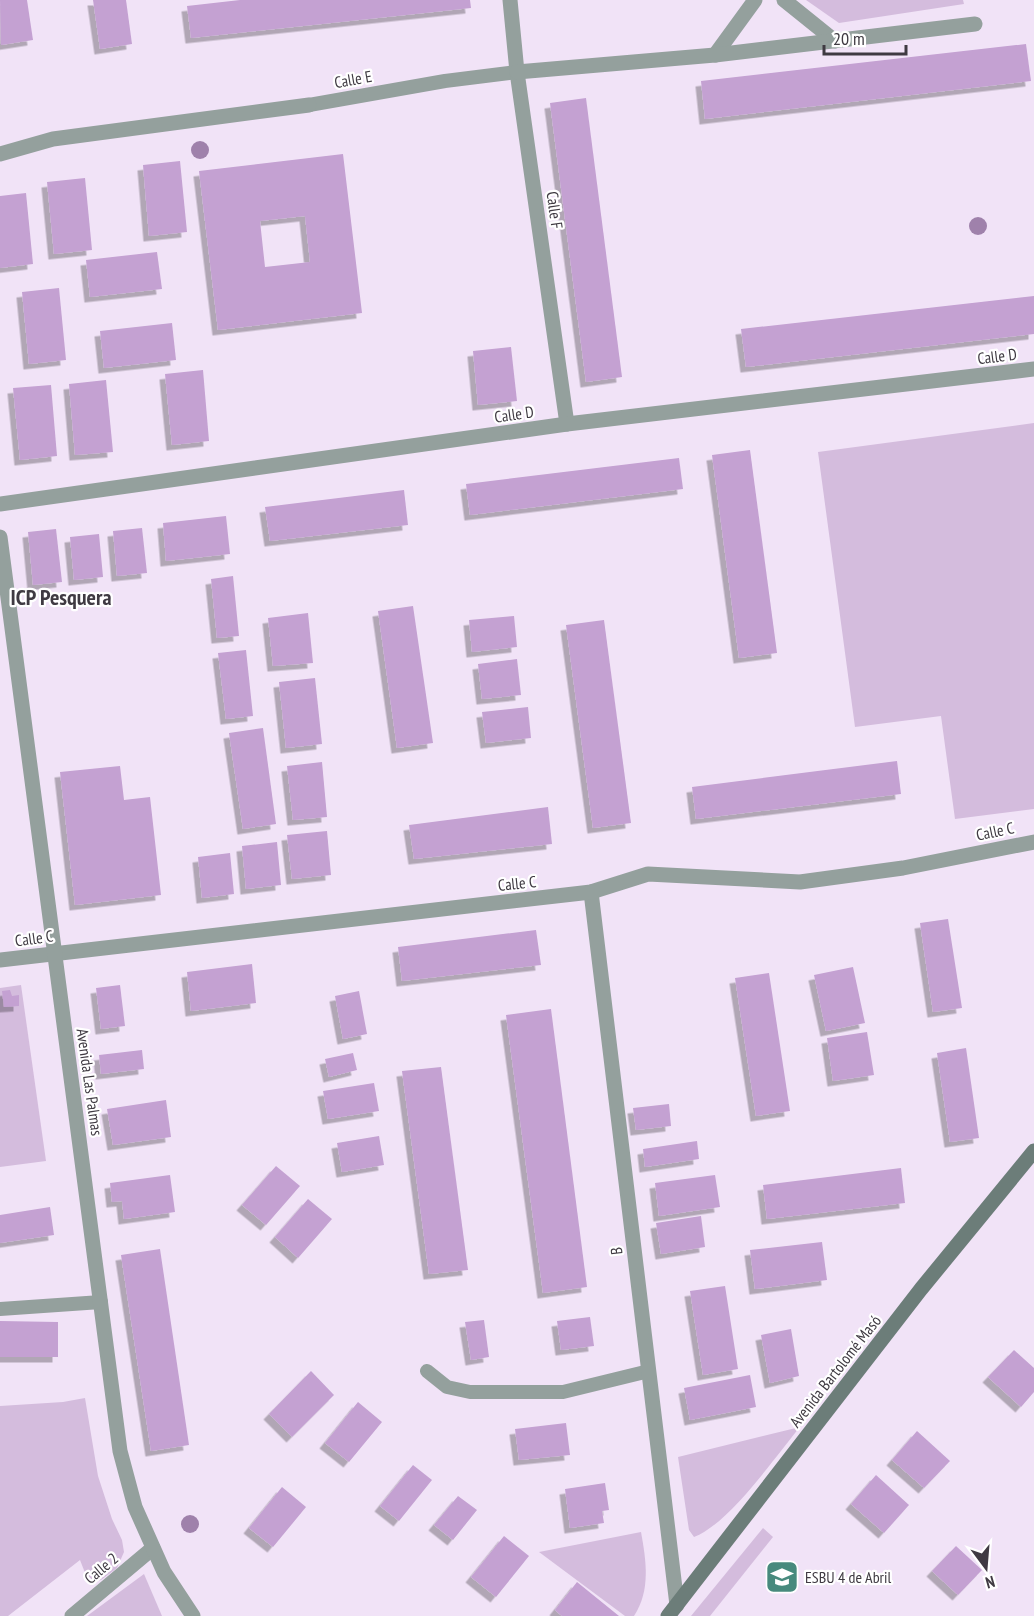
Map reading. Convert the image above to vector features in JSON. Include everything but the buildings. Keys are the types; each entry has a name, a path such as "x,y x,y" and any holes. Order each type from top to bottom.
{"main road":[{"name":"Avenida Bartolomé Masó","path":"673,1610 921,1289 1034,1151"}],"street":[{"name":"Calle F","path":"510,0 567,424"},
{"path":"715,55 755,0"},
{"path":"784,0 835,41"},
{"name":"Calle E","path":"518,72 715,55 975,24"},
{"name":"Calle E","path":"0,154 52,138 309,105"},
{"name":"Calle D","path":"0,504 567,424 1034,369"},
{"name":"Avenida Las Palmas","path":"0,537 120,1451 135,1507 153,1548 164,1572 194,1616"},
{"name":"Calle C","path":"0,960 591,892 648,874 800,882 903,868 1034,842"},
{"name":"B","path":"591,892 649,1371 673,1610"},
{"name":"Calle 2","path":"72,1616 153,1548"}],"lane":[{"name":"Calle E","path":"309,105 445,81 518,72"},
{"path":"0,1309 101,1302"},
{"path":"427,1371 447,1387 470,1392 563,1392 649,1371"}],"shaded area":[{"path":"806,0 963,0 964,4 839,23"},
{"path":"1034,423 1034,809 955,819 941,716 855,727 818,452"},
{"path":"21,985 46,1161 0,1167 0,988"},
{"path":"85,1398 98,1476 112,1519 122,1540 124,1552 117,1568 101,1580 89,1583 80,1560 8,1616 0,1616 0,1406 63,1402"},
{"path":"800,1427 737,1504 708,1530 694,1537 689,1530 678,1457"},
{"path":"763,1528 773,1537 710,1616 691,1616"},
{"path":"641,1532 646,1575 643,1596 634,1616 625,1616 539,1552"},
{"path":"144,1574 162,1616 87,1616"}],"place":[{"name":"ESBU 4 de Abril","path":"782,1577"}],"district":[{"name":"ICP Pesquera","path":"61,597"}]}
